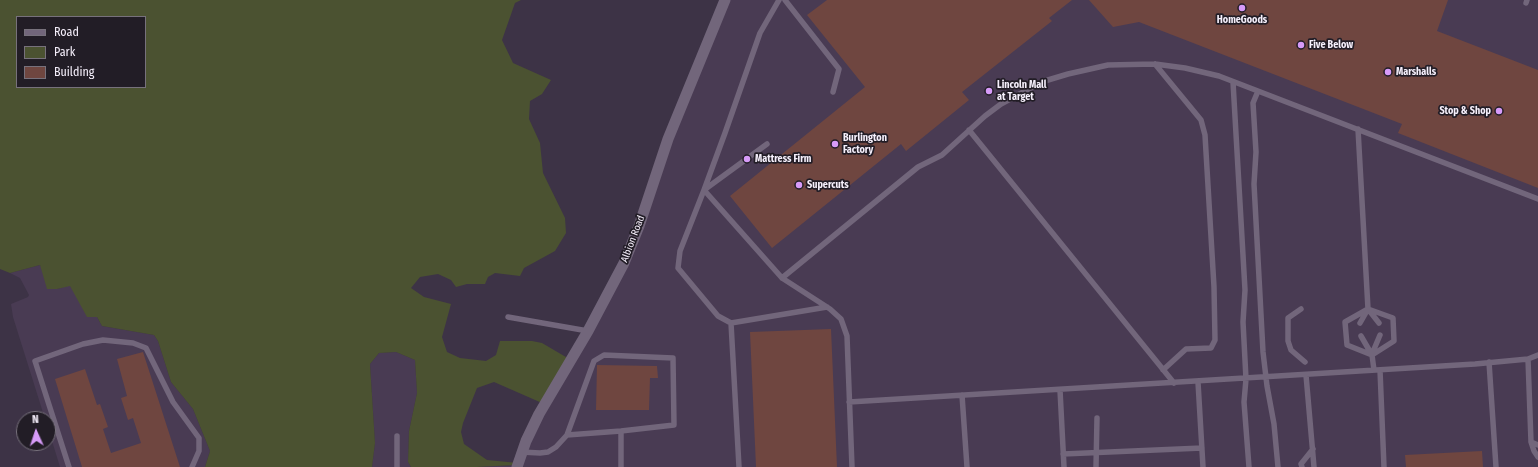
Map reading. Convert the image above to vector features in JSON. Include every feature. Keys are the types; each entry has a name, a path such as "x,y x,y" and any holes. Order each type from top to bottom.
{"street":[{"name":"Albion Road","path":"518,467 522,452 539,414 588,331 624,263 639,226 668,139 725,0"}],"lane":[{"path":"779,0 760,33 725,133 680,251 678,268 718,316 731,323 827,307"},
{"path":"785,0 839,69 833,92"},
{"path":"782,278 918,166 942,154 1001,104 1048,80 1108,65 1155,64 1185,68 1219,76 1538,198"},
{"path":"1155,64 1201,120 1205,135 1214,287 1214,340 1210,348 1186,349 1163,370"},
{"path":"1233,82 1245,290 1243,322 1246,379 1244,402 1249,467"},
{"path":"1258,91 1253,103 1256,152 1254,184 1266,377 1273,414 1278,467"},
{"path":"1358,129 1368,309 1360,323"},
{"path":"969,130 1174,383"},
{"path":"704,190 766,144"},
{"path":"704,190 782,278 827,307 841,319 847,336 852,467"},
{"path":"1301,309 1288,318 1288,341 1291,350 1305,362"},
{"path":"1368,309 1379,323"},
{"path":"1368,309 1393,318 1394,341 1372,355 1347,345 1345,322 1368,309"},
{"path":"508,317 588,331"},
{"path":"731,323 739,467"},
{"path":"1372,355 1380,335"},
{"path":"1361,336 1372,355 1374,370"},
{"path":"69,467 35,361 83,344 103,340 133,343 146,348 173,402 198,438 199,451 192,467"},
{"path":"522,452 548,452 556,447 567,435 594,361 604,355 673,358 674,425 567,435"},
{"path":"849,402 1475,364 1528,359 1538,355"},
{"path":"1528,359 1531,442 1538,457"},
{"path":"1489,362 1496,467"},
{"path":"1380,370 1384,467"},
{"path":"1306,375 1314,467"},
{"path":"1198,382 1202,467"},
{"path":"1060,390 1064,467"},
{"path":"962,395 967,467"},
{"path":"1096,467 1097,418"},
{"path":"621,431 622,467"},
{"path":"397,436 397,467"},
{"path":"1531,442 1538,445"},
{"path":"1064,454 1202,448"},
{"path":"1302,467 1301,464 1313,449"}],"shaded area":[{"path":"725,0 1538,0 1538,467 477,467 516,465 533,425 603,309"},
{"path":"40,265 57,289 70,285 97,317 102,326 154,335 158,341 171,382 193,409 210,451 205,467 60,467 55,451 56,411 42,411 13,317 11,304 28,297 29,295 20,278 10,273"},
{"path":"396,352 415,360 417,393 409,431 408,462 411,467 372,467 375,443 370,364 379,353"}],"green space":[{"path":"0,0 521,0 515,3 502,40 513,63 551,80 542,94 530,101 529,119 540,143 543,173 565,218 566,233 555,251 524,268 520,276 495,273 488,277 485,284 467,284 456,287 451,280 438,274 420,277 411,288 424,297 451,304 442,337 447,352 460,358 486,361 496,355 500,341 532,341 542,343 571,360 542,403 494,382 477,388 463,423 461,432 464,444 487,460 518,463 516,465 477,467 411,467 408,462 409,431 417,393 415,360 396,352 379,353 370,364 375,443 372,467 205,467 210,451 193,409 171,382 158,341 154,335 102,326 97,317 87,317 70,286 57,289 47,289 40,265 10,273 0,269"}],"building":[{"path":"827,0 1072,0 1049,18 1052,21 962,92 969,100 906,151 901,144 772,248 730,196 865,87 807,15"},
{"path":"1089,0 1448,0 1437,31 1538,70 1538,188 1398,133 1402,124 1139,22 1113,27"},
{"path":"831,329 837,467 756,467 750,332"},
{"path":"143,352 180,467 82,467 55,379 85,369 97,405 100,404 108,427 103,429 111,453 141,443 133,418 128,420 121,398 127,396 117,359"},
{"path":"597,365 657,366 658,378 650,378 649,410 596,410"},
{"path":"1482,451 1483,467 1406,467 1405,455"}],"place":[{"name":"HomeGoods","path":"1242,8"},
{"name":"Five Below","path":"1301,45"},
{"name":"Marshalls","path":"1388,72"},
{"name":"Lincoln Mall at Target","path":"989,91"},
{"name":"Stop & Shop","path":"1499,111"},
{"name":"Burlington Factory","path":"835,144"},
{"name":"Mattress Firm","path":"747,159"},
{"name":"Supercuts","path":"799,185"}]}
